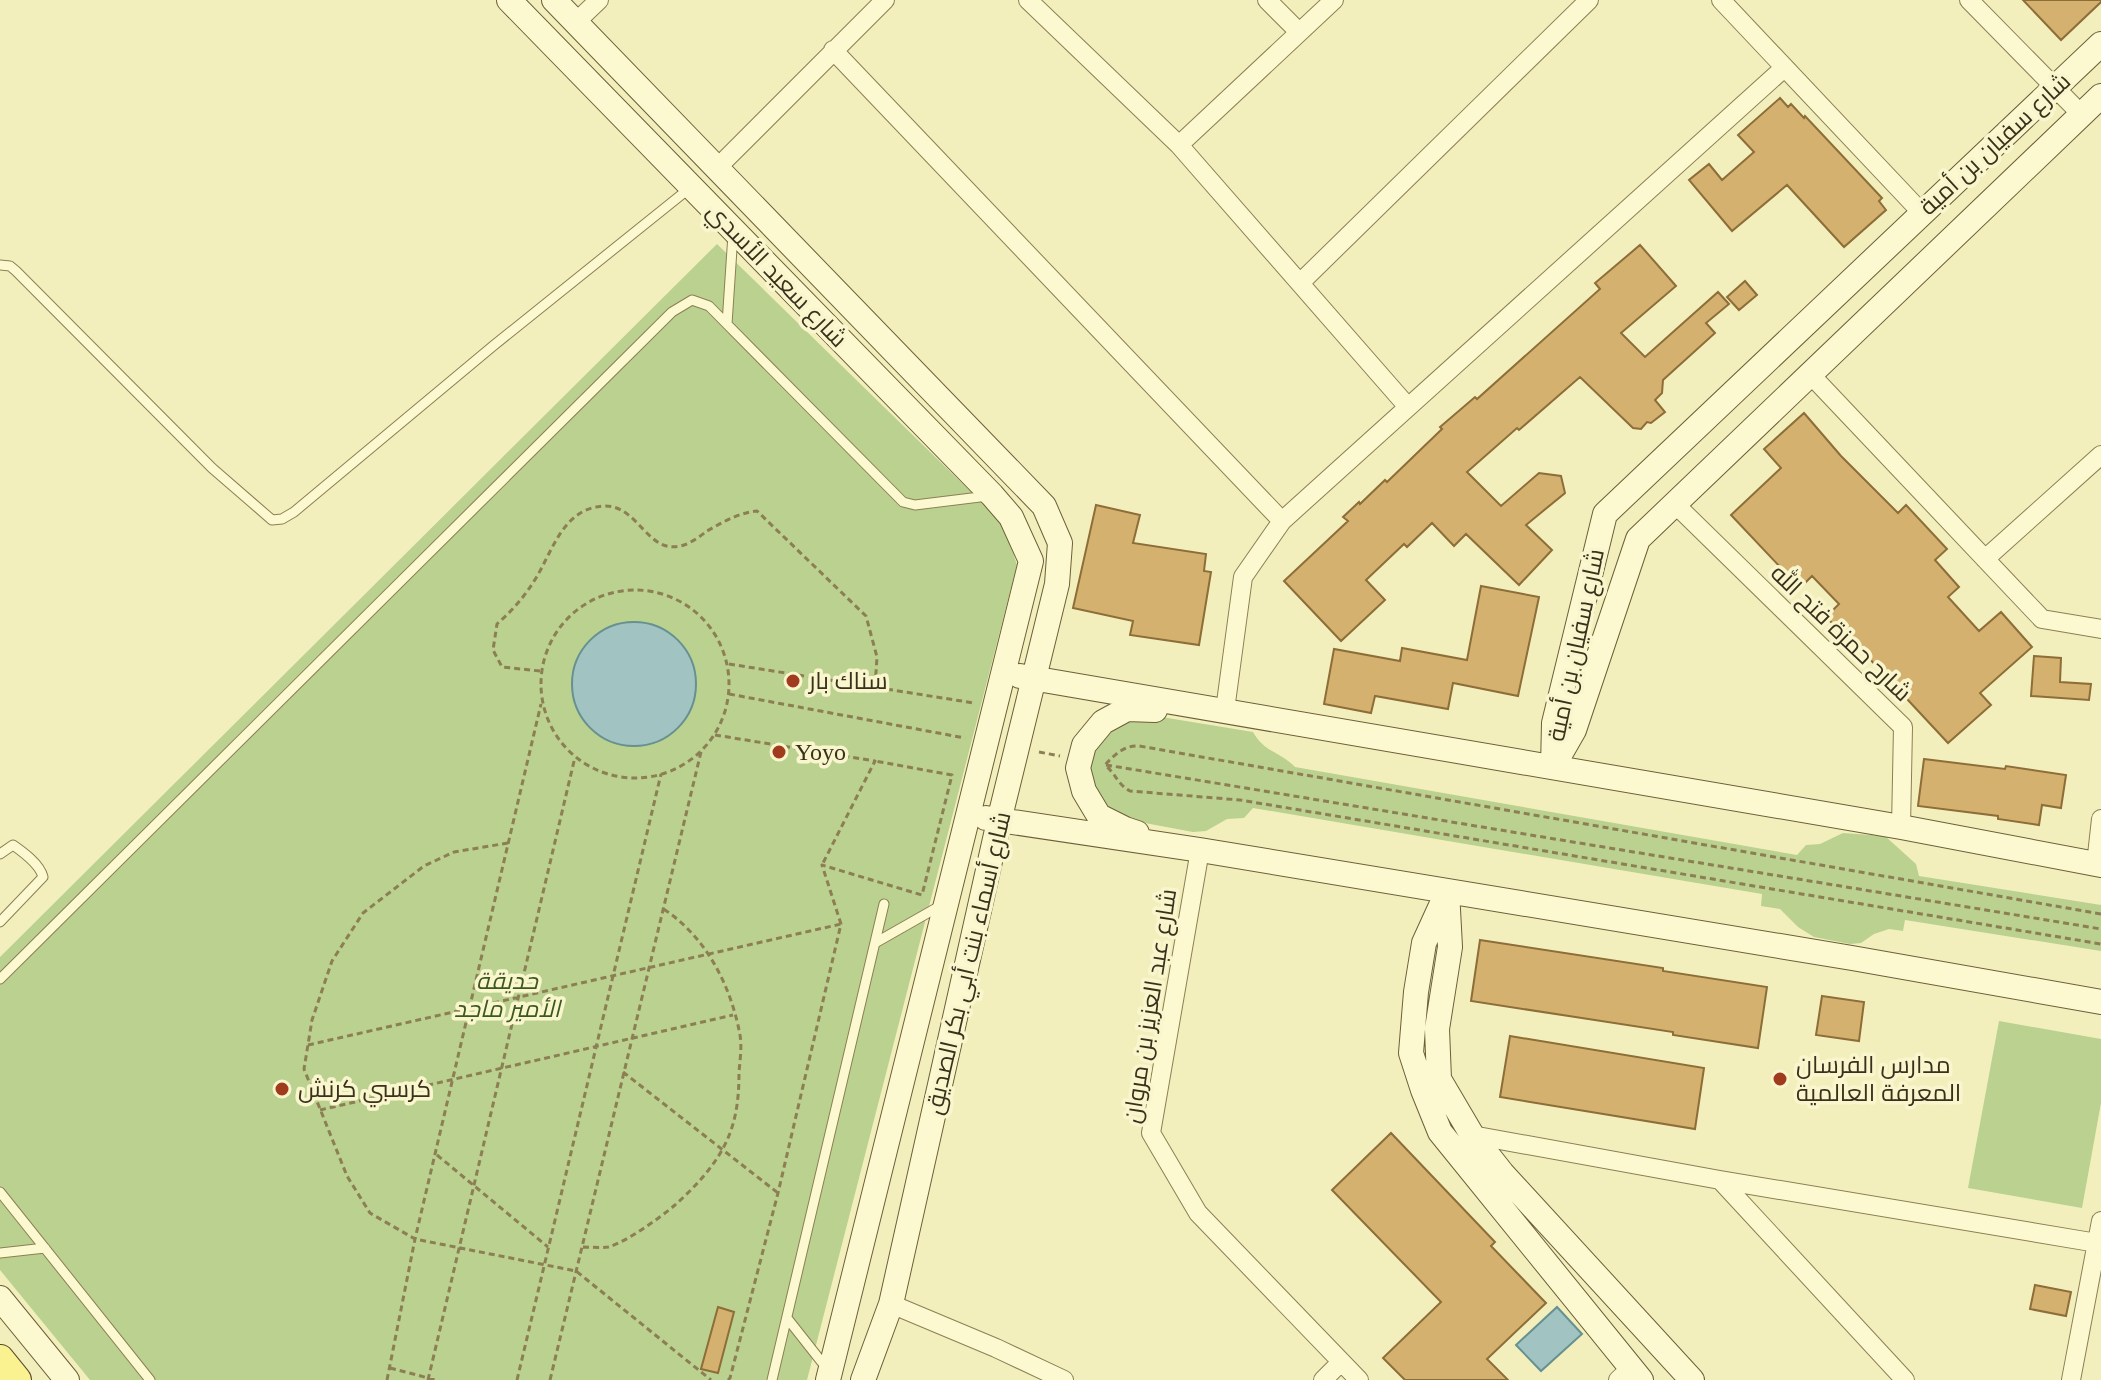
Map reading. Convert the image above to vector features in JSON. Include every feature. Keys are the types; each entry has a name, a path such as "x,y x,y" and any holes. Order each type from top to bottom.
{"main road":[{"path":"0,1359 17,1380"}],"street":[{"name":"شارع سعيد الأسدي","path":"509,0 992,495 1011,517 1031,561"},
{"name":"شارع سعيد الأسدي","path":"554,0 1044,506 1060,543"},
{"path":"575,23 599,0"},
{"path":"717,168 885,0"},
{"path":"1028,0 1179,145 1408,407"},
{"path":"1267,0 1299,32"},
{"path":"1179,145 1334,0"},
{"path":"1300,283 1589,0"},
{"path":"1721,0 1922,213"},
{"path":"1969,0 2082,115"},
{"name":"شارع سفيان بن أمية","path":"1553,767 1554,723 1605,514 2101,44"},
{"path":"833,50 1282,521"},
{"path":"1225,710 1243,577 1282,521 1784,68"},
{"name":"شارع سفيان بن أمية","path":"1553,767 1574,730 1638,539 2101,96"},
{"path":"1810,374 2042,619 2101,629"},
{"path":"1985,559 2101,455"},
{"name":"شارح حمزة فتح الله","path":"1675,504 1903,727 1901,827"},
{"name":"شارع أسماء بنت أبي بكر الصديق","path":"863,1380 891,1304 999,821 1057,584 1060,543"},
{"name":"شارع أسماء بنت أبي بكر الصديق","path":"829,1376 1031,561"},
{"path":"1004,672 2098,864 2101,819"},
{"path":"1200,850 1125,829 1099,816 1084,791 1078,768 1084,745 1103,722 1127,709 1225,710"},
{"path":"969,815 1200,850 2101,1002"},
{"name":"شارع عبد العزيز بن مروان","path":"1200,850 1151,1133 1198,1213 1359,1380"},
{"path":"1447,891 1450,947 1437,1029 1439,1079 1472,1135 1502,1173 1692,1380"},
{"path":"1447,891 1424,943 1416,992 1411,1053 1423,1090 1440,1132 1630,1376"},
{"path":"1472,1135 2097,1243"},
{"path":"1720,1180 1905,1380"},
{"path":"2071,1380 2101,1221"},
{"path":"0,1298 67,1380"},
{"path":"891,1304 1064,1380"},
{"path":"1323,1380 1341,1362"}],"lane":[{"path":"0,265 10,266 16,271 212,468 272,520 282,519 691,187"},
{"path":"727,324 733,230"},
{"path":"0,979 672,312 692,300 709,306 903,502 915,505 992,495"},
{"path":"0,854 13,845 41,871 43,877 0,922"},
{"path":"875,943 947,902"},
{"path":"772,1380 884,904"},
{"path":"0,1192 150,1380"},
{"path":"0,1253 45,1248"},
{"path":"787,1318 829,1376"}],"path":[{"path":"540,671 502,667 493,650 497,624 517,606 567,524 587,509 606,506 620,509 634,517 649,536 663,545 679,547 744,512 757,511 866,616 877,657 875,687"},
{"path":"387,1380 415,1239 541,704 540,671 551,640 571,614 598,596 630,588 663,593 692,607 715,631 728,664 729,694 715,735 701,752 661,774 631,778 601,773 575,757 560,742 548,724 541,704"},
{"path":"728,664 994,706"},
{"path":"729,694 986,742"},
{"path":"715,735 952,775 922,895 822,865"},
{"path":"1105,765 1114,755 1131,745 1139,746 2101,914"},
{"path":"1018,748 1080,760"},
{"path":"550,1380 701,752"},
{"path":"428,1379 575,757"},
{"path":"728,1380 778,1193 841,924 822,865 875,761"},
{"path":"1105,765 2101,929"},
{"path":"1105,765 1114,773 1118,783 1130,791 1240,800 2101,944"},
{"path":"517,1380 661,774"},
{"path":"508,843 454,852 424,866 363,913 332,961 312,1020 304,1069 347,1176 370,1213 415,1239 576,1271 711,1380"},
{"path":"582,1247 608,1247 662,1217 699,1182 727,1140 738,1103 740,1038 727,989 704,946 680,919 662,908"},
{"path":"308,1045 841,924"},
{"path":"320,1110 734,1015"},
{"path":"623,1072 778,1193"},
{"path":"435,1154 548,1247"},
{"path":"389,1368 436,1380"}],"green space":[{"name":"حديقة الأمير ماجد","path":"717,244 1004,524 1017,565 807,1380 90,1380 0,1270 0,957"},
{"path":"1131,712 1253,732 1262,744 1295,767 1797,855 1806,845 1820,844 1843,833 1885,836 1916,864 1919,876 2101,905 2101,951 1905,920 1903,931 1889,929 1861,943 1850,944 1814,937 1798,927 1780,909 1761,906 1762,894 1253,808 1244,818 1227,819 1206,831 1193,832 1118,818 1098,805 1084,775 1091,740"},
{"path":"1999,1021 2101,1039 2101,1103 2082,1208 1968,1188"}],"water":[{"path":"634,622 658,626 678,640 692,660 696,684 692,708 678,728 658,742 634,746 610,742 590,728 576,708 572,684 576,660 590,640 610,626"},
{"path":"1557,1307 1582,1334 1541,1371 1516,1345"}],"building":[{"path":"2023,0 2101,0 2101,2 2061,40"},
{"path":"1780,98 1788,107 1791,104 1805,116 1882,198 1879,201 1886,210 1844,247 1787,185 1732,231 1689,180 1709,164 1722,180 1754,152 1738,135"},
{"path":"1640,245 1676,286 1621,333 1645,357 1718,292 1729,304 1706,323 1715,333 1663,380 1662,393 1655,400 1665,412 1641,429 1633,428 1580,377 1467,472 1501,506 1539,473 1561,476 1565,493 1526,525 1552,550 1519,585 1466,534 1454,546 1432,523 1407,547 1404,544 1366,580 1385,600 1341,641 1284,581 1348,521 1343,517 1385,480 1387,482 1442,429 1440,427 1475,397 1477,399 1600,289 1595,283"},
{"path":"1745,281 1757,295 1739,310 1727,297"},
{"path":"1804,413 1841,456 1898,513 1906,505 1947,549 1935,560 1959,587 1948,597 1979,631 2001,612 2032,647 1980,693 1991,705 1948,743 1839,626 1837,628 1826,617 1839,604 1812,576 1800,588 1731,515 1781,468 1764,449"},
{"path":"1096,505 1140,515 1133,543 1206,554 1204,571 1211,572 1199,645 1130,635 1133,621 1073,608"},
{"path":"1481,586 1539,597 1518,696 1453,683 1448,709 1375,696 1371,713 1324,704 1334,649 1400,661 1402,648 1467,660"},
{"path":"2034,656 2061,658 2060,682 2091,684 2089,700 2031,696"},
{"path":"1924,759 2066,775 2061,808 2042,805 2039,825 1998,819 1998,816 1918,806"},
{"path":"1480,940 1767,987 1758,1048 1471,1001"},
{"path":"1822,996 1864,1002 1859,1041 1816,1035"},
{"path":"1510,1036 1704,1068 1695,1129 1500,1097"},
{"path":"1391,1133 1495,1242 1491,1246 1546,1303 1487,1359 1508,1380 1405,1380 1383,1358 1441,1302 1332,1190"},
{"path":"2035,1285 2071,1292 2066,1316 2030,1309"},
{"path":"718,1307 734,1312 718,1373 701,1369"}],"place":[{"name":"سناك بار","path":"793,681"},
{"name":"Yoyo","path":"779,752"},
{"name":"مدارس الفرسان المعرفة العالمية","path":"1780,1079"},
{"name":"كرسبي كرنش","path":"282,1089"}]}
